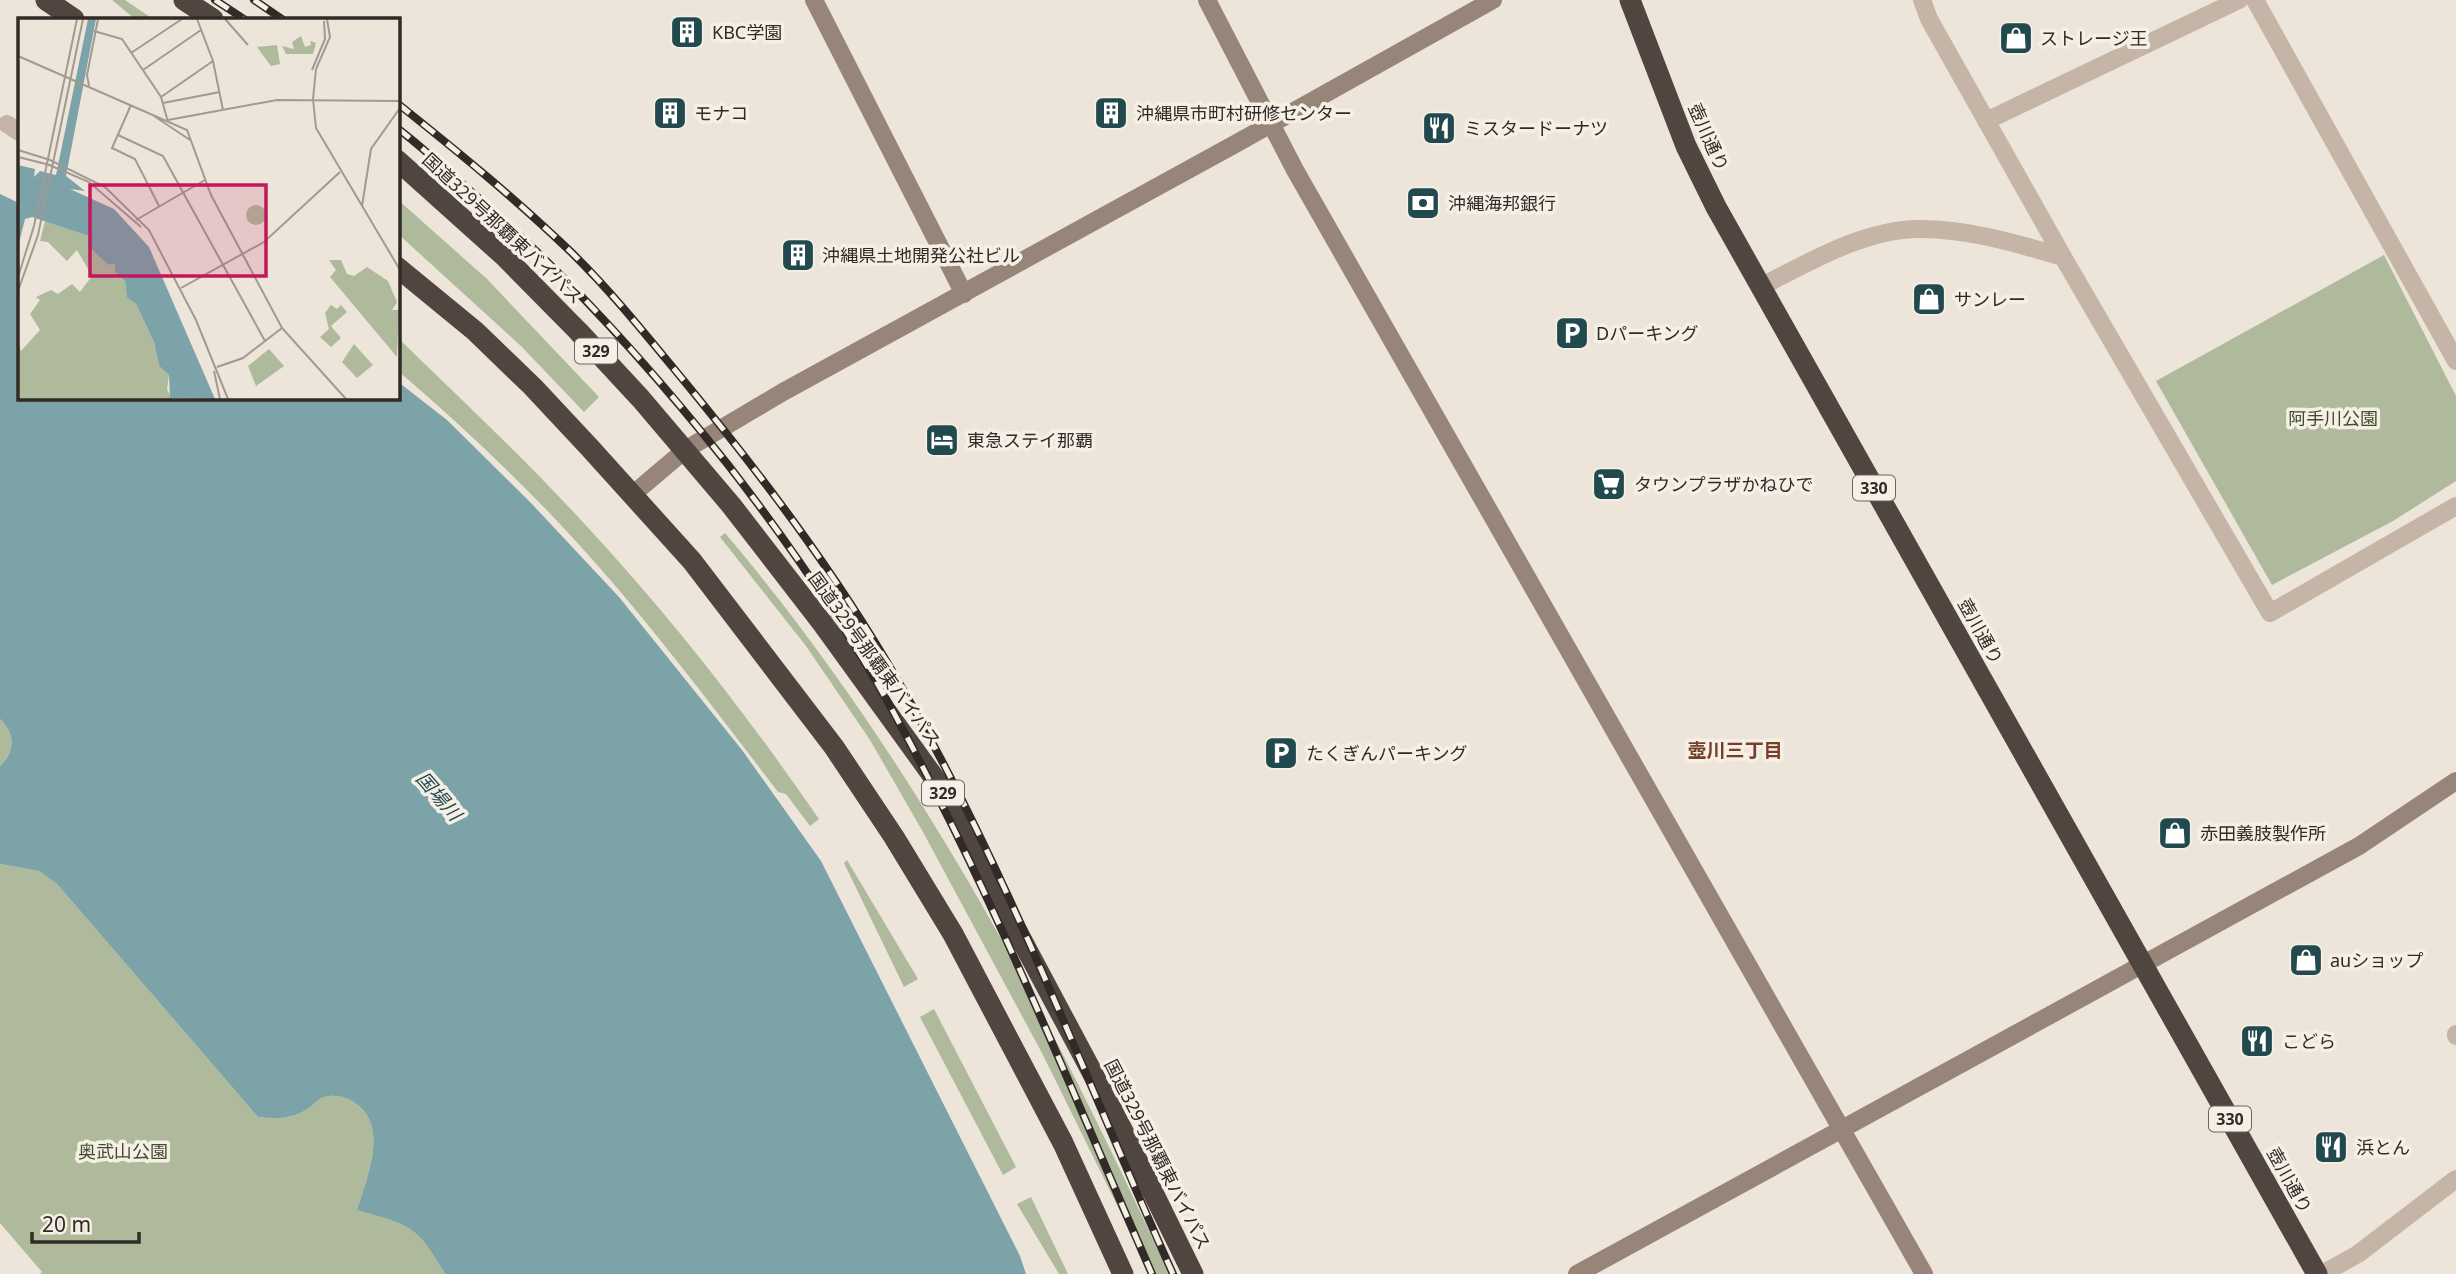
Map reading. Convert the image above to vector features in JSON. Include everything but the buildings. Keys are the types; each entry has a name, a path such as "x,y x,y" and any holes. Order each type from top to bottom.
{"highway":[{"path":"46,0 73,18"},
{"path":"184,0 211,18"},
{"name":"壺川通り","path":"1630,0 1686,146 1716,207 2317,1274"},
{"name":"国道329号那覇東バイパス","path":"399,162 503,256 633,390 731,505 823,624 938,783 1116,1117 1193,1274"},
{"path":"399,269 475,331 524,378 632,495 692,561 835,747 954,934 1057,1131 1123,1274"}],"street":[{"path":"814,0 964,294"},
{"path":"1207,0 1270,125 1923,1274"},
{"path":"632,495 685,450 783,392 1493,0"},
{"path":"1922,0 1929,19 2063,257 2270,613 2456,506"},
{"path":"1986,121 2239,0"},
{"path":"2255,0 2456,361"},
{"path":"1760,287 1838,249 1872,237 1914,229 1990,236 2063,257"},
{"path":"1577,1274 2359,846 2456,781"},
{"path":"2322,1274 2358,1254 2456,1180"}],"green space":[{"path":"112,0 125,0 152,18 134,18"},
{"path":"399,201 487,279 599,397 584,412 521,346 399,235"},
{"name":"阿手川公園","path":"2384,255 2456,396 2456,481 2393,521 2272,585 2156,381"},
{"path":"399,339 545,482 623,566 711,672 819,819 810,826 786,794 778,792 690,678 599,567 476,440 399,372"},
{"path":"725,533 793,618 856,705 916,795 972,888 1075,1079 1169,1274 1151,1274 1043,1055 923,832 870,740 806,646 720,537"},
{"path":"0,719 9,731 12,743 9,755 0,766"},
{"path":"847,860 918,979 904,987 844,863"},
{"name":"奥武山公園","path":"0,864 39,871 57,884 258,1117 289,1117 308,1109 321,1098 332,1096 352,1101 366,1113 373,1138 372,1153 357,1210 410,1229 427,1245 445,1274 40,1274 42,1272 0,1223"},
{"path":"934,1009 1016,1167 1003,1175 920,1017"},
{"path":"1031,1197 1068,1274 1059,1274 1017,1204"}],"water":[{"name":"国場川","path":"0,194 18,203 18,399 399,399 399,383 447,420 531,503 619,597 742,750 821,861 1020,1256 1026,1274 445,1274 427,1245 410,1229 357,1210 372,1154 371,1125 366,1113 348,1099 328,1096 289,1117 258,1117 57,884 39,871 0,864 0,766 9,755 12,743 9,731 0,719"}],"railway":[{"path":"215,0 242,18"},
{"path":"254,0 281,18"},
{"path":"399,105 529,213 602,284 719,425 834,579 910,702 982,842 1048,985 1173,1274"},
{"path":"399,130 537,252 636,355 729,466 793,552 833,612 889,704 961,843 1027,986 1152,1274"}],"place":[{"name":"KBC学園","path":"687,32"},
{"name":"ストレージ王","path":"2016,38"},
{"name":"モナコ","path":"670,113"},
{"name":"沖縄県市町村研修センター","path":"1111,113"},
{"name":"ミスタードーナツ","path":"1439,128"},
{"name":"沖縄海邦銀行","path":"1423,203"},
{"name":"沖縄県土地開発公社ビル","path":"798,255"},
{"name":"サンレー","path":"1929,299"},
{"name":"Dパーキング","path":"1572,333"},
{"name":"東急ステイ那覇","path":"942,440"},
{"name":"タウンプラザかねひで","path":"1609,484"},
{"name":"たくぎんパーキング","path":"1281,753"},
{"name":"赤田義肢製作所","path":"2175,833"},
{"name":"auショップ","path":"2306,960"},
{"name":"こどら","path":"2257,1041"},
{"name":"浜とん","path":"2331,1147"}],"district":[{"name":"壺川三丁目","path":"1735,750"}]}
